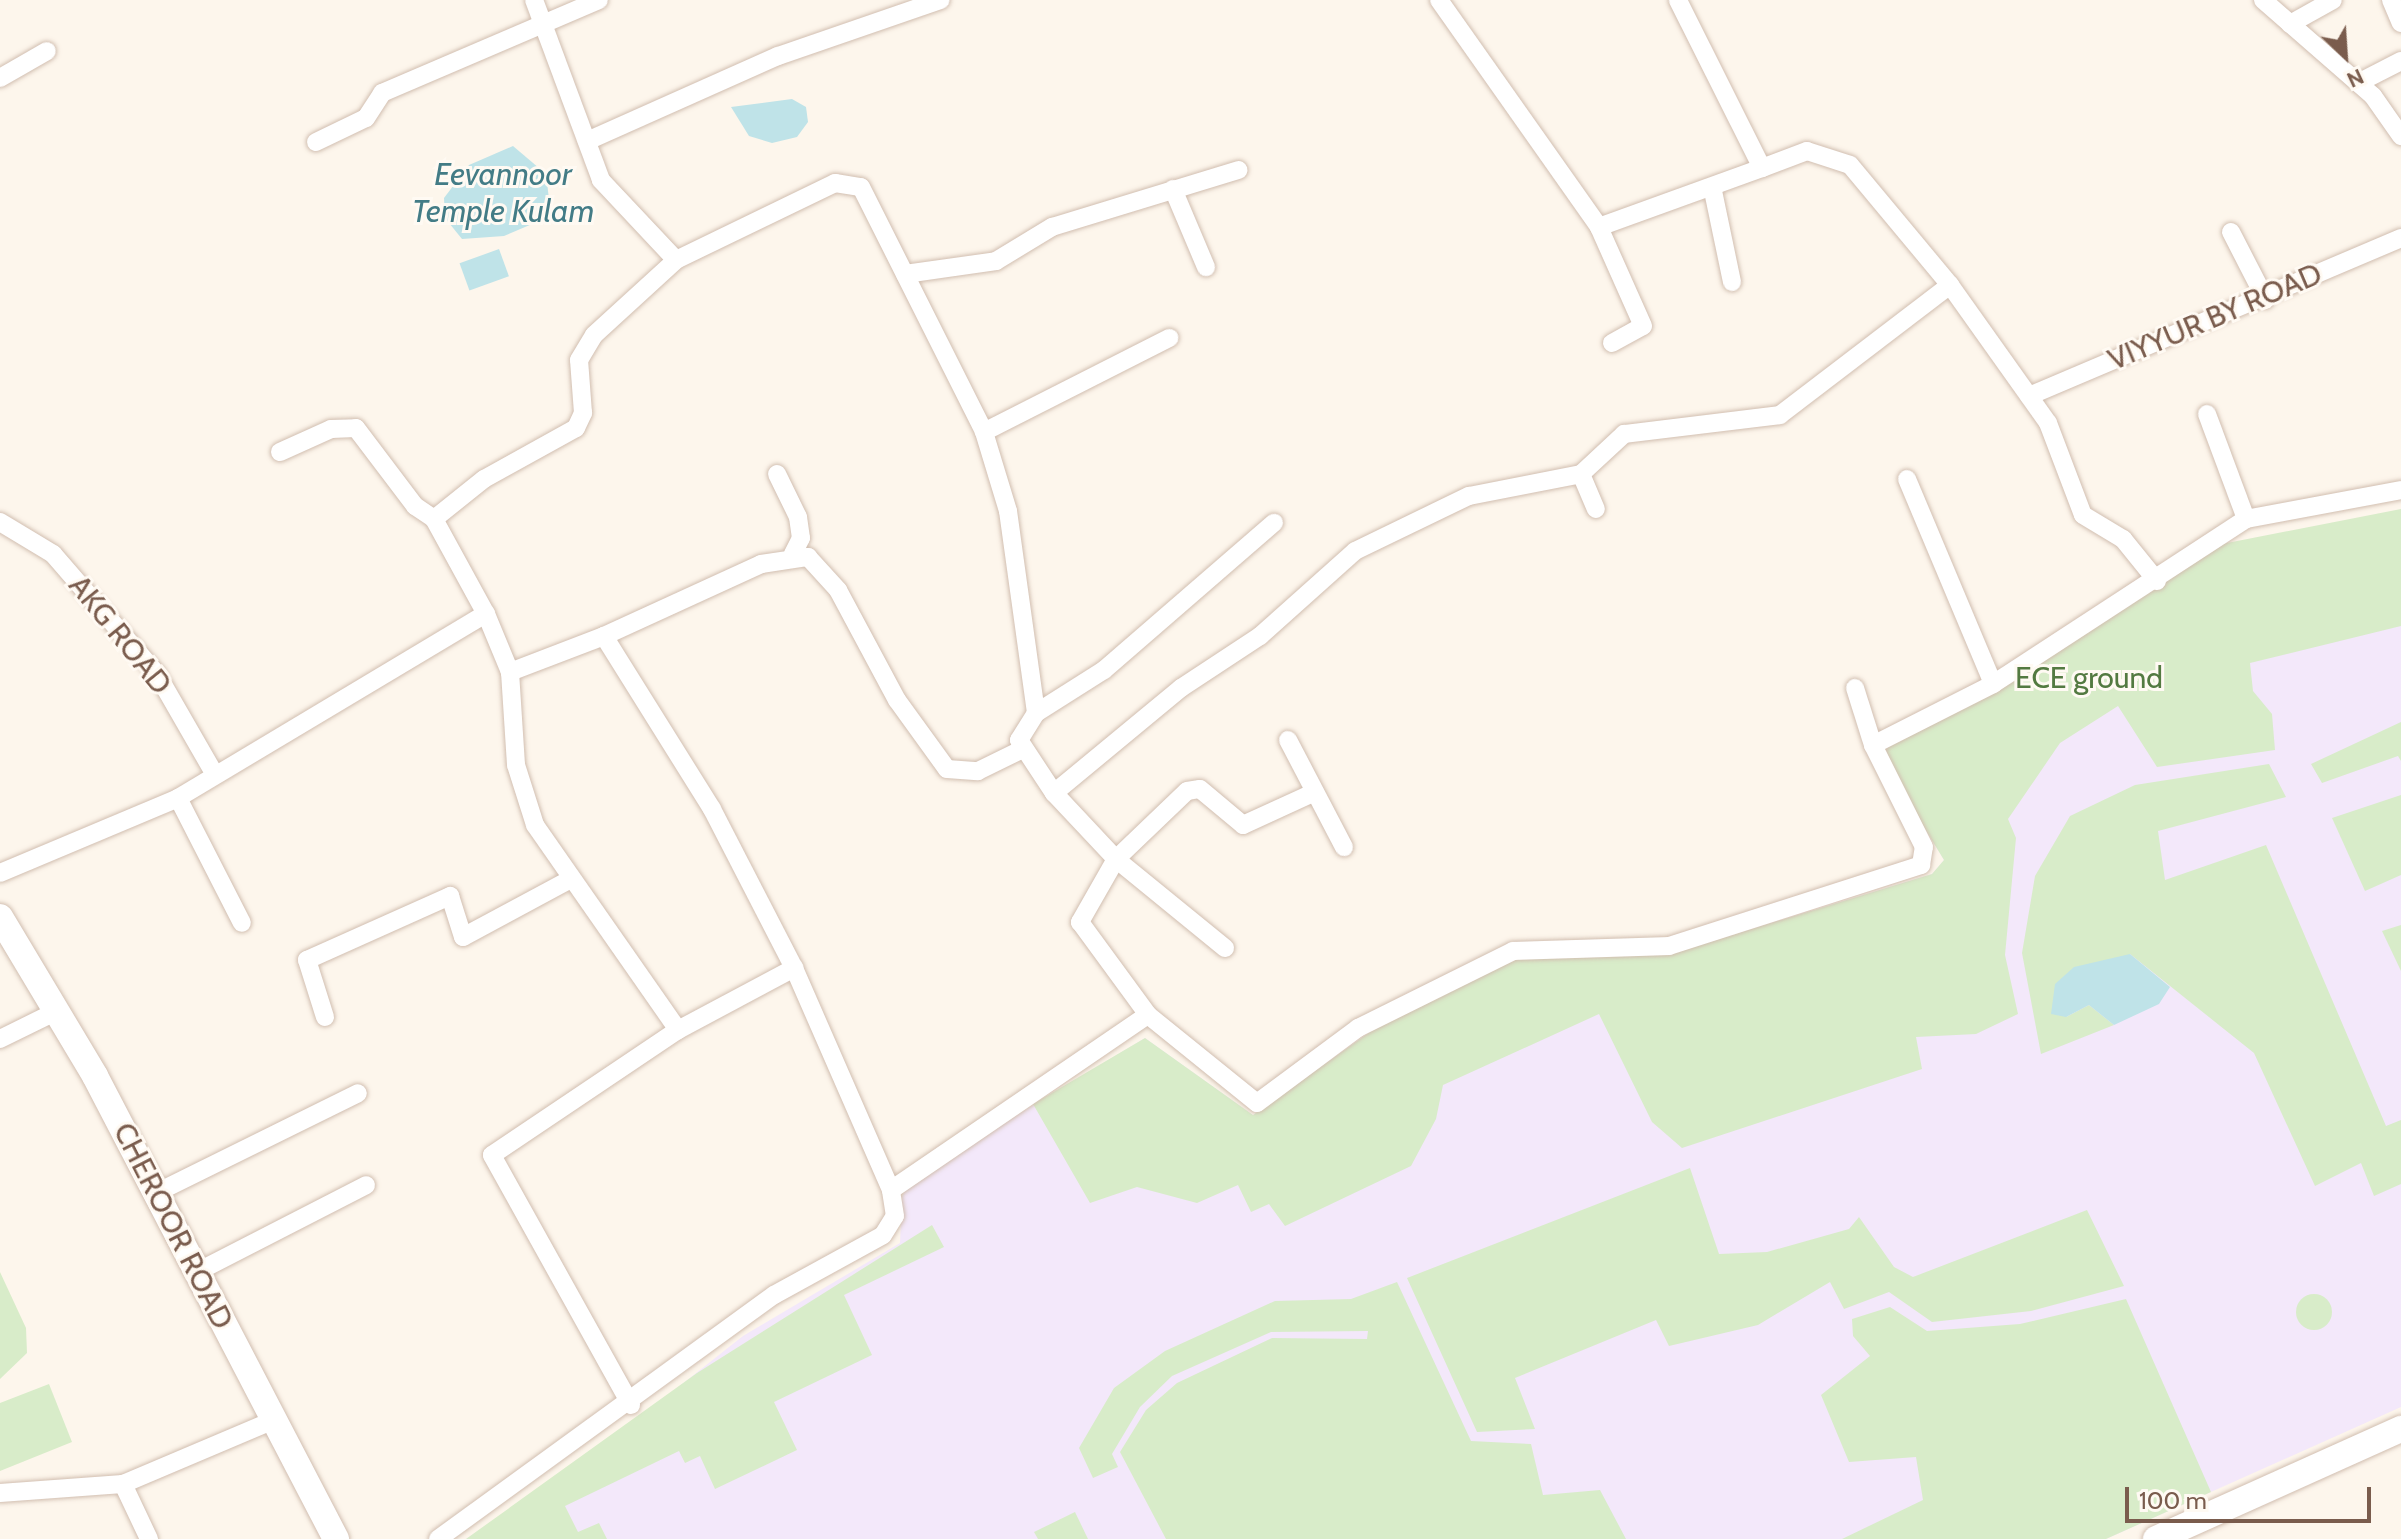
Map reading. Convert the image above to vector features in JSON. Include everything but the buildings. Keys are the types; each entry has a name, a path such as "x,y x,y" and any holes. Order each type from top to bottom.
{"main road":[{"name":"CHEROOR ROAD","path":"0,917 59,1010 336,1539"},
{"path":"2156,1539 2401,1429"}],"street":[{"path":"534,0 587,141 621,209 676,260"},
{"path":"316,142 366,118 382,93 599,0"},
{"path":"587,141 778,56 941,0"},
{"path":"1439,0 1487,74 1599,227 1643,326 1612,343"},
{"path":"1678,0 1762,168"},
{"path":"2263,0 2358,83 2401,136"},
{"path":"2290,24 2333,0"},
{"path":"2391,0 2401,23"},
{"path":"0,78 47,51"},
{"path":"2358,83 2401,61"},
{"path":"1599,227 1713,191 1807,151 1832,154 1950,285 2048,423 2083,515 2123,539 2157,581"},
{"path":"905,274 996,261 1052,227 1239,170"},
{"path":"434,519 484,479 576,428 583,413 579,360 594,335 676,260 850,180 861,187 984,432 1008,511 1036,713"},
{"path":"1173,189 1206,267"},
{"path":"1713,191 1732,282"},
{"path":"2231,232 2266,300"},
{"name":"VIYYUR BY ROAD","path":"2029,396 2266,300 2401,238"},
{"path":"1054,793 1181,688 1260,636 1355,551 1469,496 1581,474 1624,434 1780,415 1950,285"},
{"path":"984,432 1169,338"},
{"path":"2207,414 2246,519"},
{"path":"280,452 331,429 356,428 415,506 434,519 486,614 510,672 516,765 535,825 567,881 678,1030"},
{"path":"510,672 604,636 793,554 801,538 798,517 777,474"},
{"path":"1581,474 1596,509"},
{"path":"1907,479 1993,684"},
{"path":"1873,745 1993,684 2157,581 2246,519 2401,490"},
{"name":"AKG ROAD","path":"0,522 53,554 157,674 214,773"},
{"path":"1225,948 1116,859 1054,793 1023,749 1021,730 1036,713 1104,670 1274,523"},
{"path":"793,554 822,566 897,700 947,769 978,771 1023,749"},
{"path":"0,873 178,798 214,773 486,614"},
{"path":"438,1539 631,1405 774,1295 883,1235 895,1216 891,1190 794,968 712,809 604,636"},
{"path":"1315,792 1243,825 1200,789 1187,791 1116,859 1080,922 1148,1015 1257,1103 1358,1028 1513,951 1669,946 1921,865 1924,847 1873,745 1855,688"},
{"path":"1288,740 1344,847"},
{"path":"178,798 242,923"},
{"path":"325,1017 307,960 450,896 463,937 478,933 567,881"},
{"path":"631,1405 492,1155 678,1030 794,968"},
{"path":"0,1039 59,1010"},
{"path":"891,1190 1148,1015"},
{"path":"156,1193 358,1093"},
{"path":"197,1272 366,1185"},
{"path":"0,1493 123,1484 274,1420"},
{"path":"123,1484 149,1539"}],"shaded area":[{"path":"2401,509 2401,1407 2106,1539 466,1539 596,1452 743,1336 900,1243 902,1197 912,1178 1145,1038 1253,1115 1370,1032 1673,953 1932,874 1944,860 1882,758"}],"green space":[{"name":"ECE ground","path":"2401,509 2401,626 2250,663 2253,691 2272,714 2275,750 2157,767 2118,706 2060,743 2008,819 2016,838 2005,955 2018,1014 1976,1034 1916,1037 1922,1069 1682,1148 1652,1122 1599,1014 1443,1085 1436,1119 1411,1166 1285,1226 1269,1204 1251,1212 1238,1185 1197,1203 1137,1187 1090,1203 1033,1104 1145,1038 1253,1115 1370,1032 1512,957 1673,953 1932,874 1944,860 1882,758 1884,745 2222,544"},
{"path":"2401,722 2401,761 2398,756 2322,783 2311,764"},
{"path":"2269,764 2286,797 2158,831 2165,880 2266,845 2386,1126 2401,1120 2401,1184 2374,1196 2361,1163 2315,1186 2254,1053 2130,954 2066,1017 2089,1005 2114,1025 2041,1054 2022,953 2035,876 2070,816 2135,785"},
{"path":"2401,795 2401,875 2365,891 2332,818"},
{"path":"2401,925 2401,971 2382,931"},
{"path":"1690,1168 1719,1254 1767,1252 1849,1229 1859,1217 1894,1267 1913,1277 2087,1210 2124,1286 2031,1311 1932,1322 1889,1292 1844,1309 1830,1282 1758,1325 1669,1346 1656,1320 1515,1378 1535,1429 1477,1432 1407,1278"},
{"path":"932,1225 944,1247 844,1295 872,1355 774,1402 797,1450 715,1489 700,1456 685,1463 679,1451 565,1506 578,1532 599,1523 607,1539 466,1539 697,1373"},
{"path":"0,1272 26,1328 27,1353 0,1379"},
{"path":"1397,1282 1471,1441 1531,1444 1543,1495 1600,1490 1626,1539 1166,1539 1120,1452 1146,1410 1177,1383 1272,1338 1367,1339 1368,1331 1271,1332 1172,1376 1140,1407 1112,1454 1118,1467 1093,1478 1079,1448 1114,1388 1165,1351 1275,1301 1351,1299"},
{"path":"2314,1294 2327,1299 2332,1312 2327,1325 2314,1330 2301,1325 2296,1312 2301,1299"},
{"path":"2126,1299 2211,1492 2106,1539 1842,1539 1923,1500 1916,1457 1849,1462 1821,1395 1870,1356 1853,1336 1852,1319 1890,1307 1927,1331 2020,1324"},
{"path":"49,1384 72,1442 0,1471 0,1403"},
{"path":"1075,1512 1088,1539 1038,1539 1034,1532"}],"water":[{"path":"792,99 806,107 808,122 797,137 772,143 749,136 731,107"},
{"name":"Eevannoor Temple Kulam","path":"513,146 546,174 551,216 504,236 462,239 445,218 444,198 469,165"},
{"path":"499,249 509,276 469,291 460,263"},
{"path":"2130,954 2170,987 2159,1004 2114,1025 2089,1005 2066,1017 2051,1014 2055,984 2074,967"}]}
